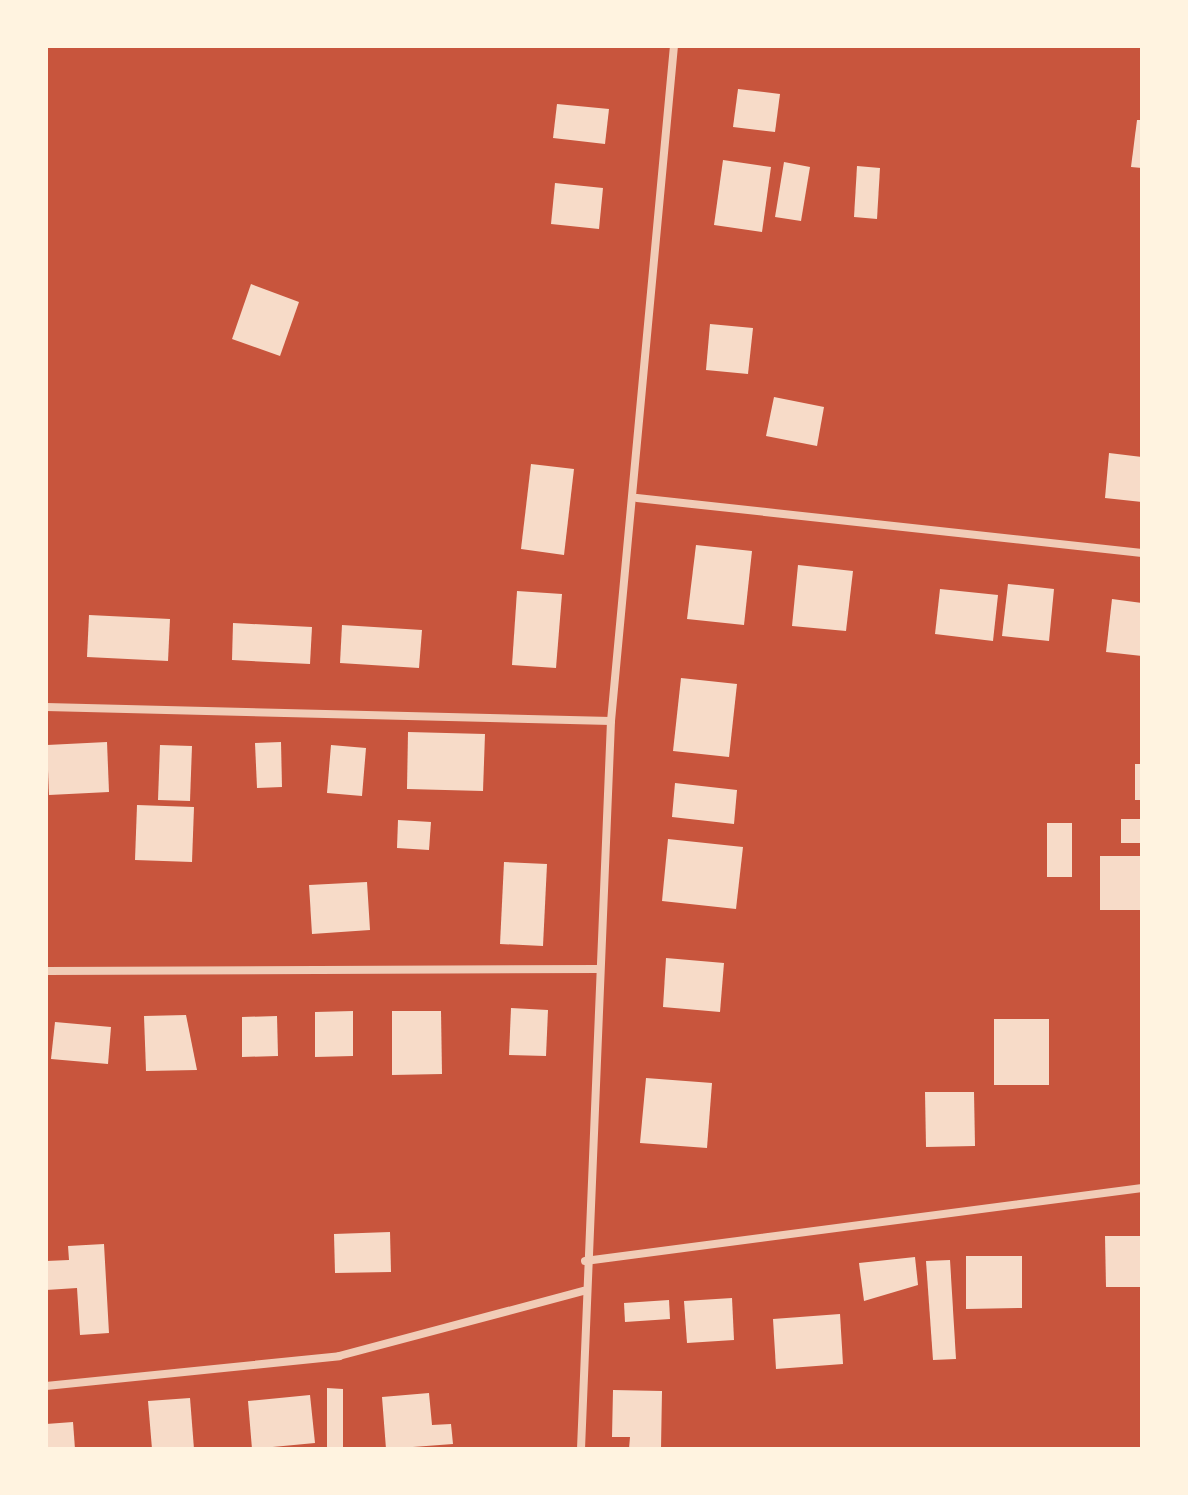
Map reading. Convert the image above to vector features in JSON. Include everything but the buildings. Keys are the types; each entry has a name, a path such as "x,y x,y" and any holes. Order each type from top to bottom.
{"street":[{"path":"581,1449 585,1261 611,721 637,498 674,46"},
{"path":"637,498 1142,553"},
{"path":"46,707 611,721"},
{"path":"46,971 599,969"},
{"path":"585,1261 1142,1188"},
{"path":"46,1386 339,1356 584,1291"}]}
